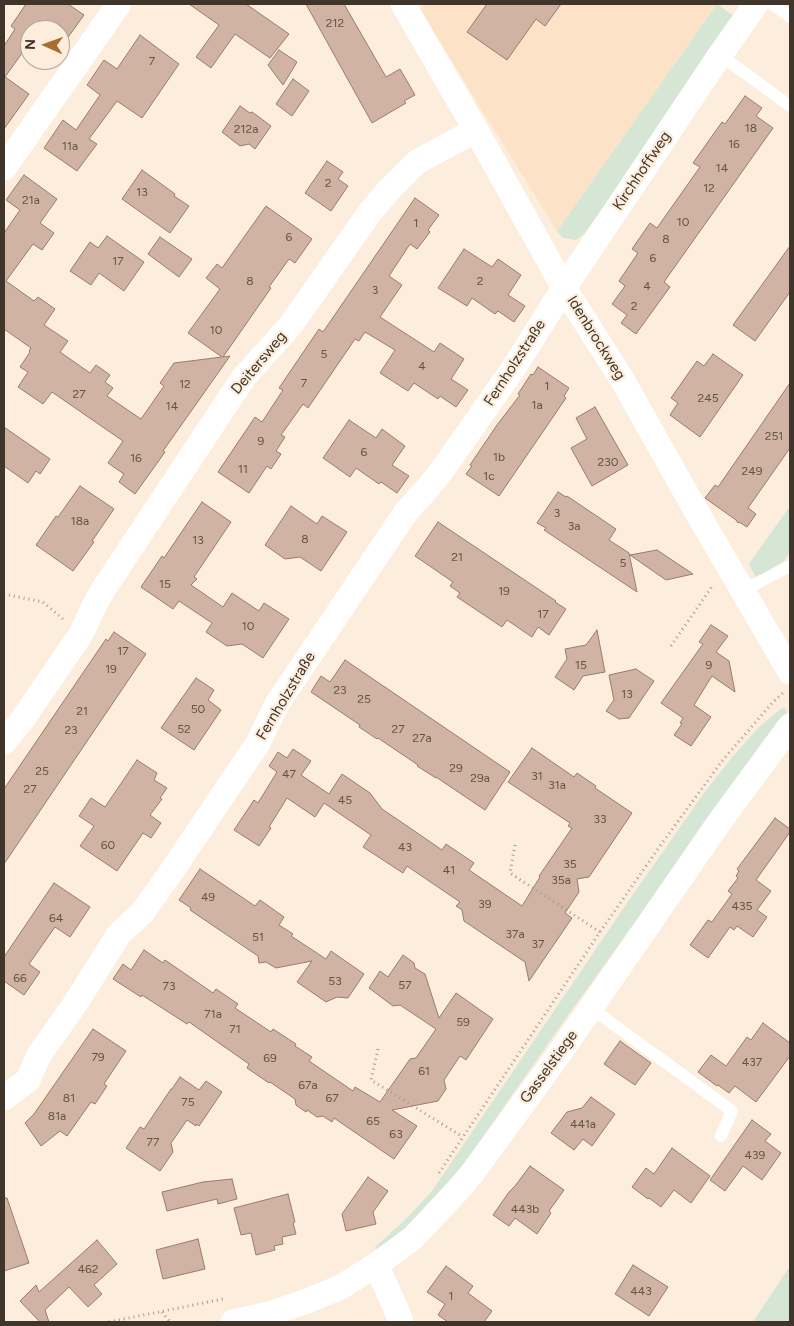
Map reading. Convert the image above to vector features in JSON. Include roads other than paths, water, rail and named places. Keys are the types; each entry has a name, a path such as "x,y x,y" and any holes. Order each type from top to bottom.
{"street":[{"path":"4,168 119,4"},
{"name":"Idenbrockweg","path":"403,4 564,288 622,381 742,591 787,682"},
{"name":"Kirchhoffweg","path":"564,288 756,4"},
{"name":"Deitersweg","path":"4,742 20,723 81,634 103,590 244,377 290,326 371,211 417,162 476,130"},
{"name":"Fernholzstraße","path":"4,1098 28,1080 39,1055 119,934 142,913 258,742 277,704 406,512 443,469 515,366 564,288"},
{"name":"Gasselstiege","path":"231,1310 269,1314 307,1301 341,1287 413,1238 461,1186 557,1057 718,824 790,726"},
{"path":"376,1264 401,1322"}],"lane":[{"path":"772,4 790,17"},
{"path":"720,55 790,106"},
{"path":"742,591 790,566"},
{"path":"590,1008 732,1111 721,1136"}]}
